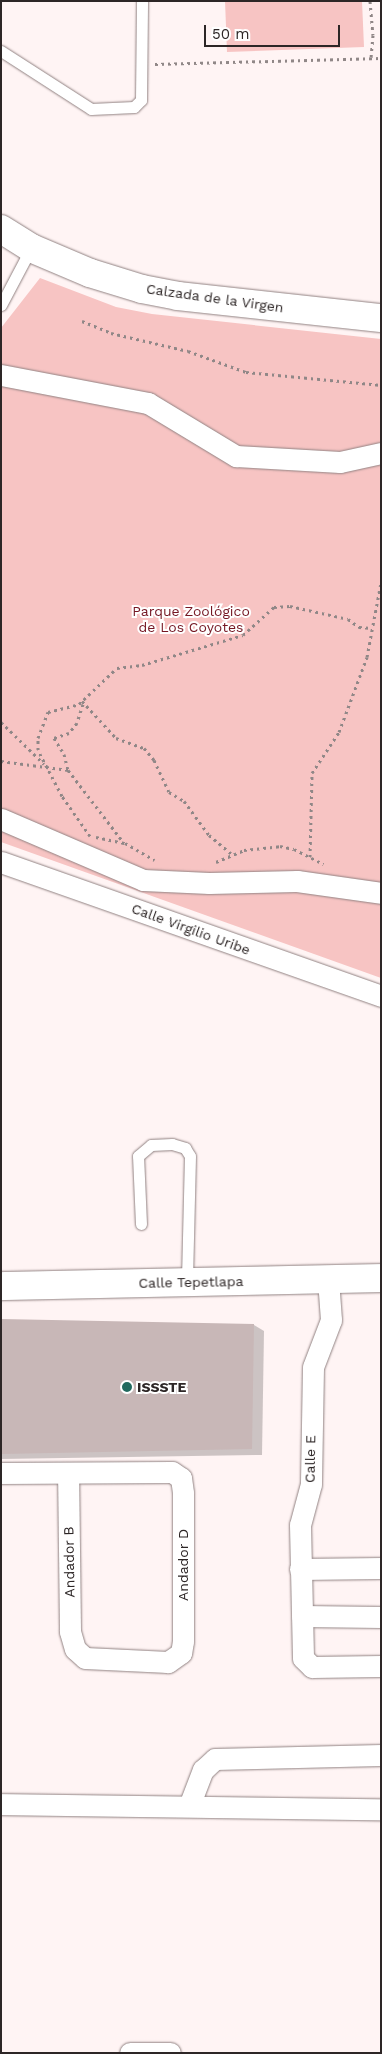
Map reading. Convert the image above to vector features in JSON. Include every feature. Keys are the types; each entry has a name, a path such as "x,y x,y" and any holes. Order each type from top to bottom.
{"main road":[{"name":"Calzada de la Virgen","path":"1,229 31,248 90,273 160,292 381,318"},
{"name":"Calle Tepetlapa","path":"1,1286 381,1278"}],"street":[{"path":"1,375 148,403 236,456 340,462 381,452"},
{"path":"1,819 143,880 210,883 297,881 381,893"},
{"name":"Calle Virgilio Uribe","path":"1,862 381,996"},
{"name":"Calle E","path":"328,1279 331,1320 312,1376 311,1484 300,1525 303,1658 306,1664 312,1667 381,1666"},
{"name":"Andador D","path":"68,1473 172,1472 181,1478 183,1493 181,1653"},
{"path":"1,1473 68,1473"},
{"name":"Andador B","path":"68,1473 70,1630 75,1650 85,1658 168,1662 181,1653"},
{"path":"300,1569 381,1568"},
{"path":"302,1616 381,1617"},
{"path":"189,1806 203,1770 215,1759 381,1755"},
{"path":"1,1804 381,1809"},
{"path":"130,2053 170,2053"}],"lane":[{"path":"1,52 91,109 134,107 141,100 142,1"},
{"path":"1,306 31,248"},
{"path":"142,1224 138,1156 151,1145 172,1144 185,1148 190,1156 187,1283"}],"path":[{"path":"370,1 373,35 371,58"},
{"path":"142,64 381,58"},
{"path":"82,321 111,333 188,351 246,372 381,385"},
{"path":"310,857 312,773 339,732 368,657 381,582"},
{"path":"98,842 90,836 62,796 38,750 38,738 48,712 82,702 117,668 142,665 218,645 242,635 274,607 290,606 348,619 359,627 372,628"},
{"path":"82,702 77,724 69,733 54,738 64,754 68,770 124,844"},
{"path":"82,702 116,738 144,748 154,760 169,792 184,801 209,835 233,855"},
{"path":"1,722 46,766"},
{"path":"1,761 68,770"},
{"path":"82,834 124,844 160,863"}],"green space":[{"path":"225,1 362,1 364,47 227,52"},
{"name":"Parque Zoológico de Los Coyotes","path":"40,278 116,307 152,314 381,339 381,978 1,842 1,328"}],"building":[{"name":"ISSSTE","path":"1,1319 254,1324 252,1449 1,1454"}],"place":[{"name":"ISSSTE","path":"127,1387"}]}
